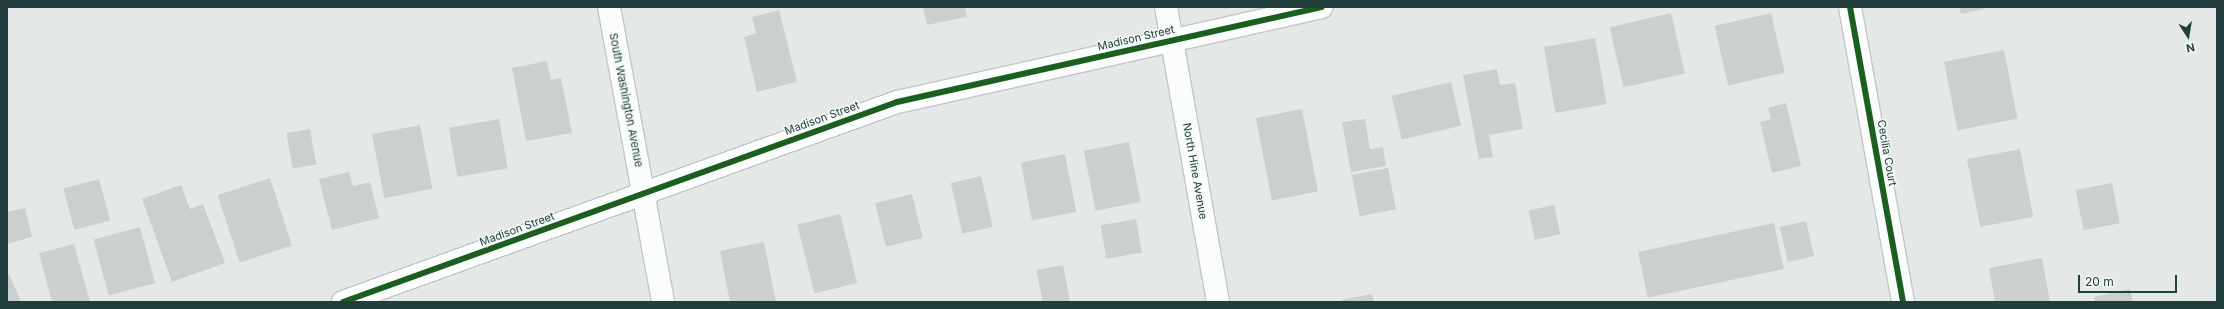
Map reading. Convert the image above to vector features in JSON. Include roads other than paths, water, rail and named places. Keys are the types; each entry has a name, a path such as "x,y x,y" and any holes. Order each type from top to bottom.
{"street":[{"name":"South Washington Avenue","path":"609,7 663,302"},
{"name":"North Hine Avenue","path":"1166,7 1218,302"},
{"name":"Madison Street","path":"343,302 897,102 1322,7"},
{"name":"Cecilia Court","path":"1850,7 1903,302"}]}
